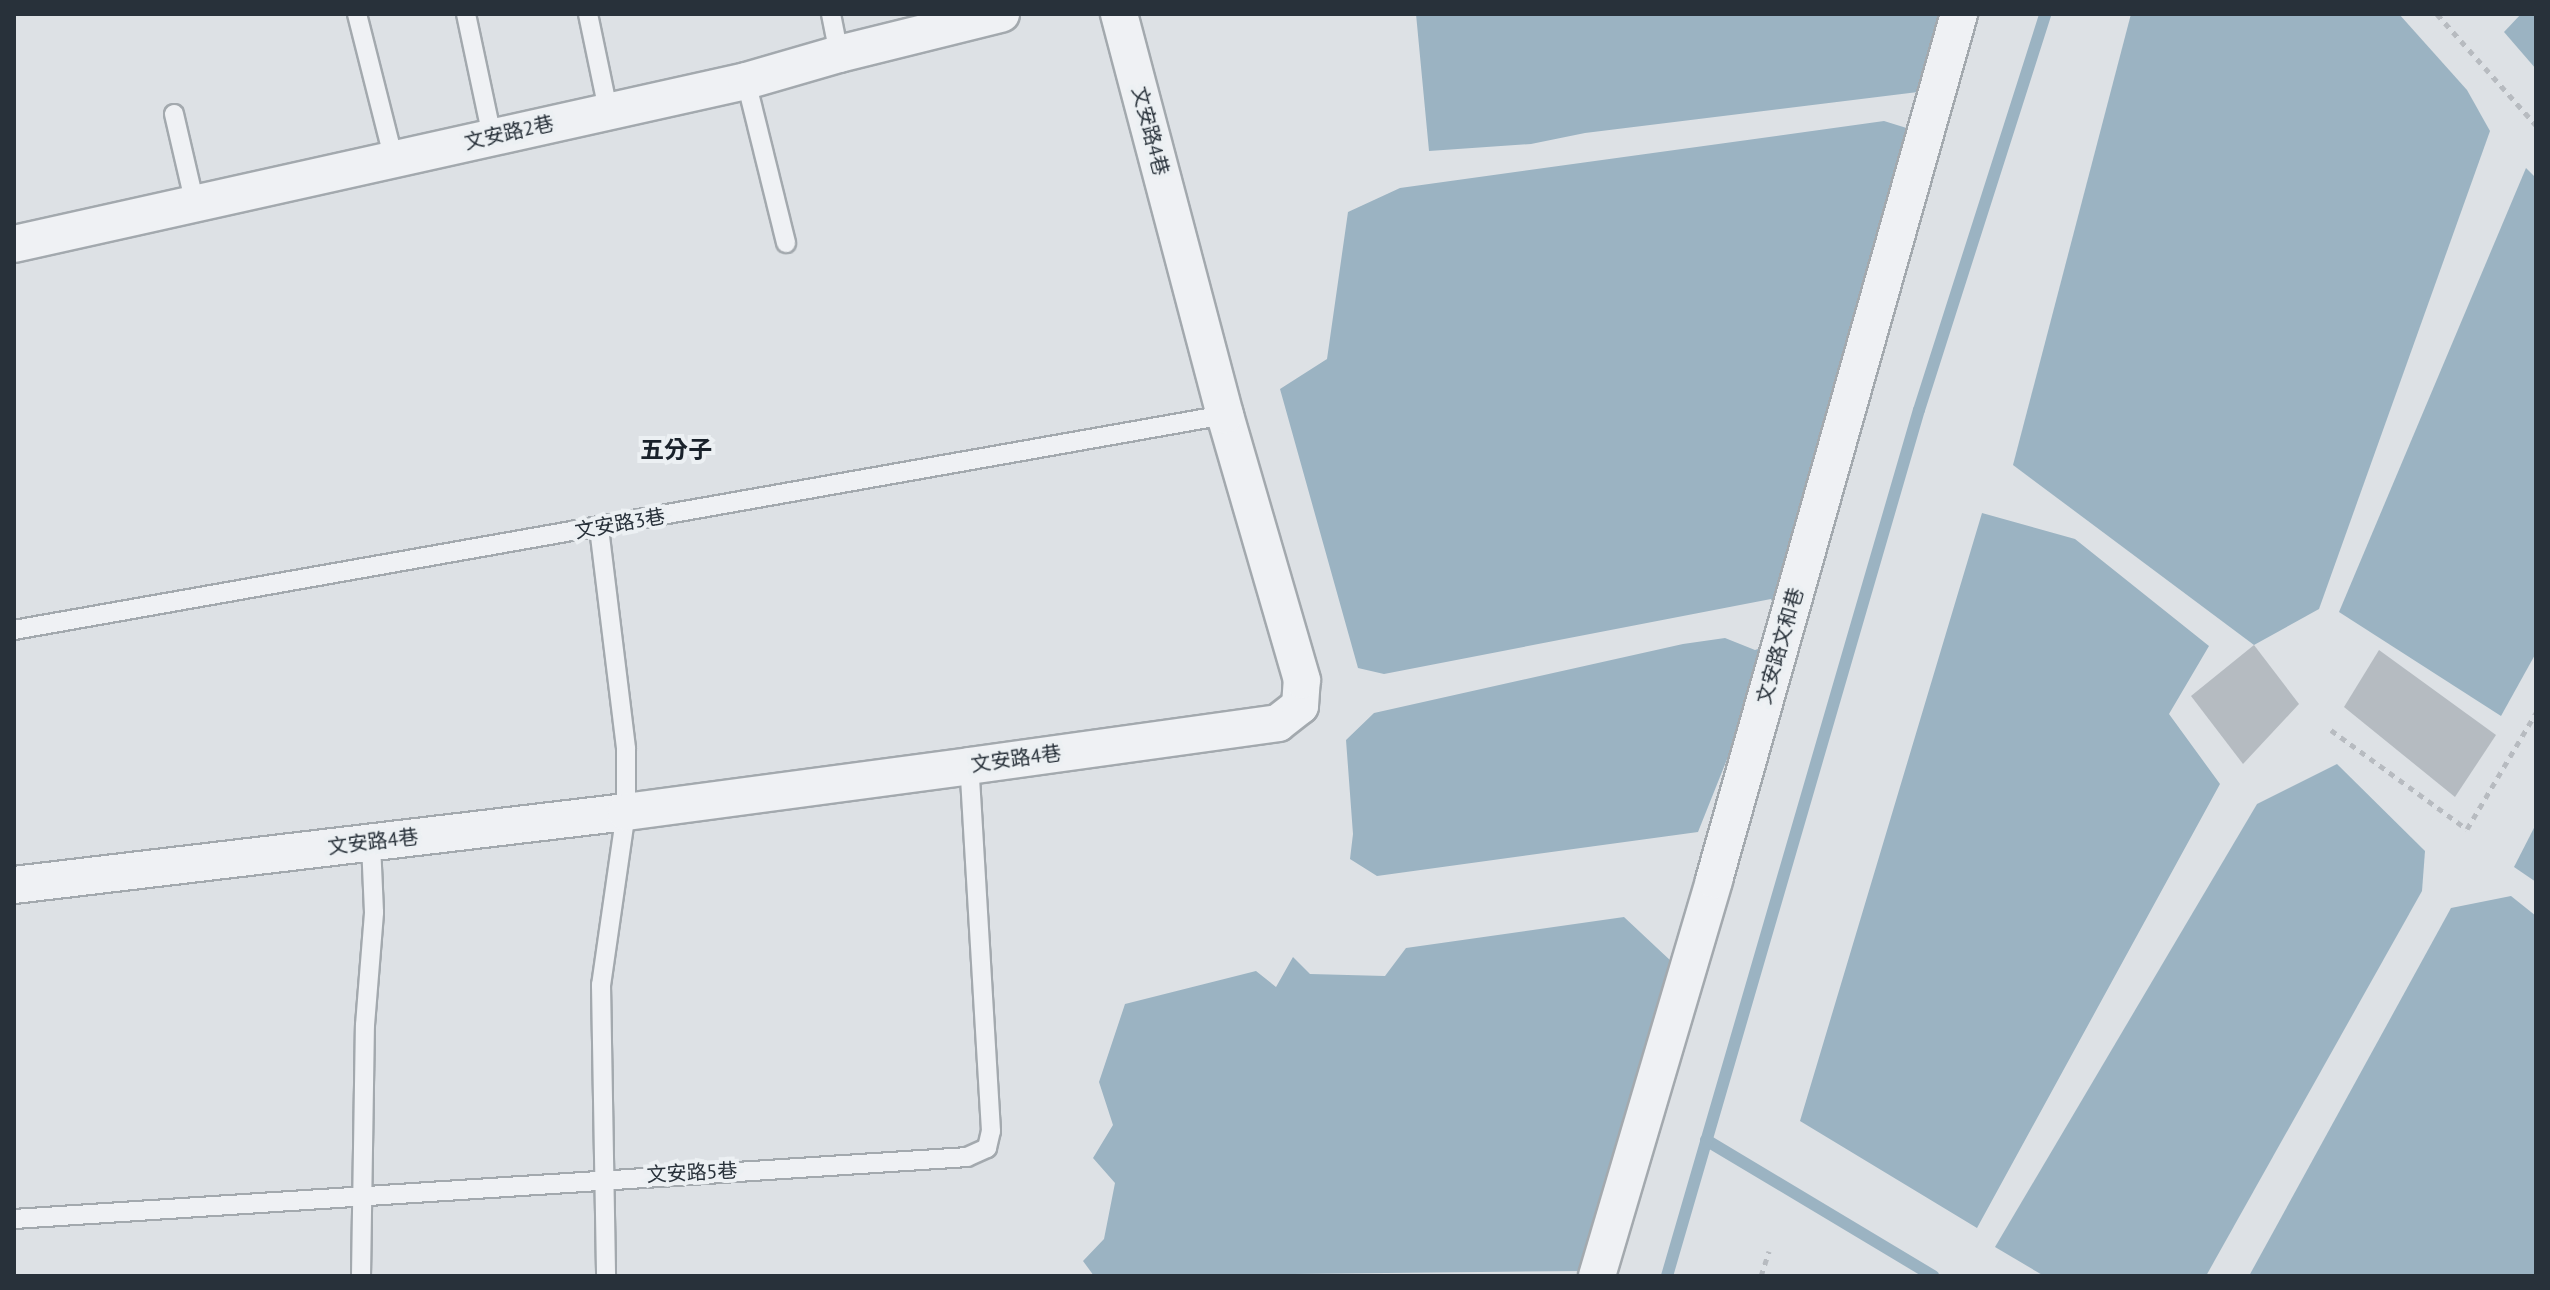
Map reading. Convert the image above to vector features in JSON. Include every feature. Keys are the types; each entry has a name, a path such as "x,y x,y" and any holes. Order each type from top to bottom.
{"street":[{"name":"文安路2巷","path":"14,244 746,81 949,20 1001,14"},
{"name":"文安路4巷","path":"14,885 626,812 1278,723 1300,706 1302,680 1225,415 1119,14"},
{"name":"文安路文和巷","path":"1597,1276 1718,865 1959,14"}],"lane":[{"path":"357,14 394,160"},
{"path":"466,14 492,136"},
{"path":"588,14 608,110"},
{"path":"831,14 839,54"},
{"path":"746,81 786,243"},
{"path":"174,114 195,204"},
{"name":"文安路3巷","path":"14,630 1225,415"},
{"path":"599,528 626,749 626,812 601,985 606,1276"},
{"name":"文安路5巷","path":"14,1219 602,1178 967,1157 987,1148 991,1131 969,766"},
{"path":"361,1276 365,1025 374,912 371,843"}],"path":[{"path":"2437,14 2536,125"},
{"path":"2331,730 2467,829 2536,713"},
{"path":"1761,1276 1769,1251"}],"water":[{"path":"1416,14 1938,14 1918,92 1585,133 1531,144 1429,151"},
{"path":"2131,14 2399,14 2467,90 2490,131 2319,609 2254,645 2013,465"},
{"path":"2521,14 2536,14 2536,69 2504,32"},
{"path":"1884,121 1913,130 1778,616 1771,599 1384,674 1358,668 1280,389 1327,359 1348,212 1400,188"},
{"path":"2526,168 2536,178 2536,653 2501,716 2339,612"},
{"path":"1982,513 2075,539 2209,646 2169,714 2220,784 1977,1228 1800,1121"},
{"path":"1725,638 1755,650 1773,644 1698,832 1377,876 1350,859 1353,834 1346,740 1374,713 1683,644"},
{"path":"2337,764 2425,851 2422,891 2206,1276 2044,1276 1995,1247 2257,804"},
{"path":"2536,824 2536,882 2514,867"},
{"path":"2511,896 2536,916 2536,1276 2249,1276 2451,908"},
{"path":"1624,917 1672,962 1583,1271 1094,1276 1083,1261 1104,1239 1115,1183 1093,1158 1113,1125 1099,1082 1125,1004 1256,971 1276,987 1293,957 1310,974 1385,976 1406,948"}],"building":[{"path":"2254,645 2299,704 2243,764 2191,696"},
{"path":"2379,650 2496,735 2455,797 2344,707"}],"waterway":[{"path":"1667,1276 1919,410 2045,14"},
{"path":"1706,1140 1933,1276"}],"district":[{"name":"五分子","path":"676,450"}]}
